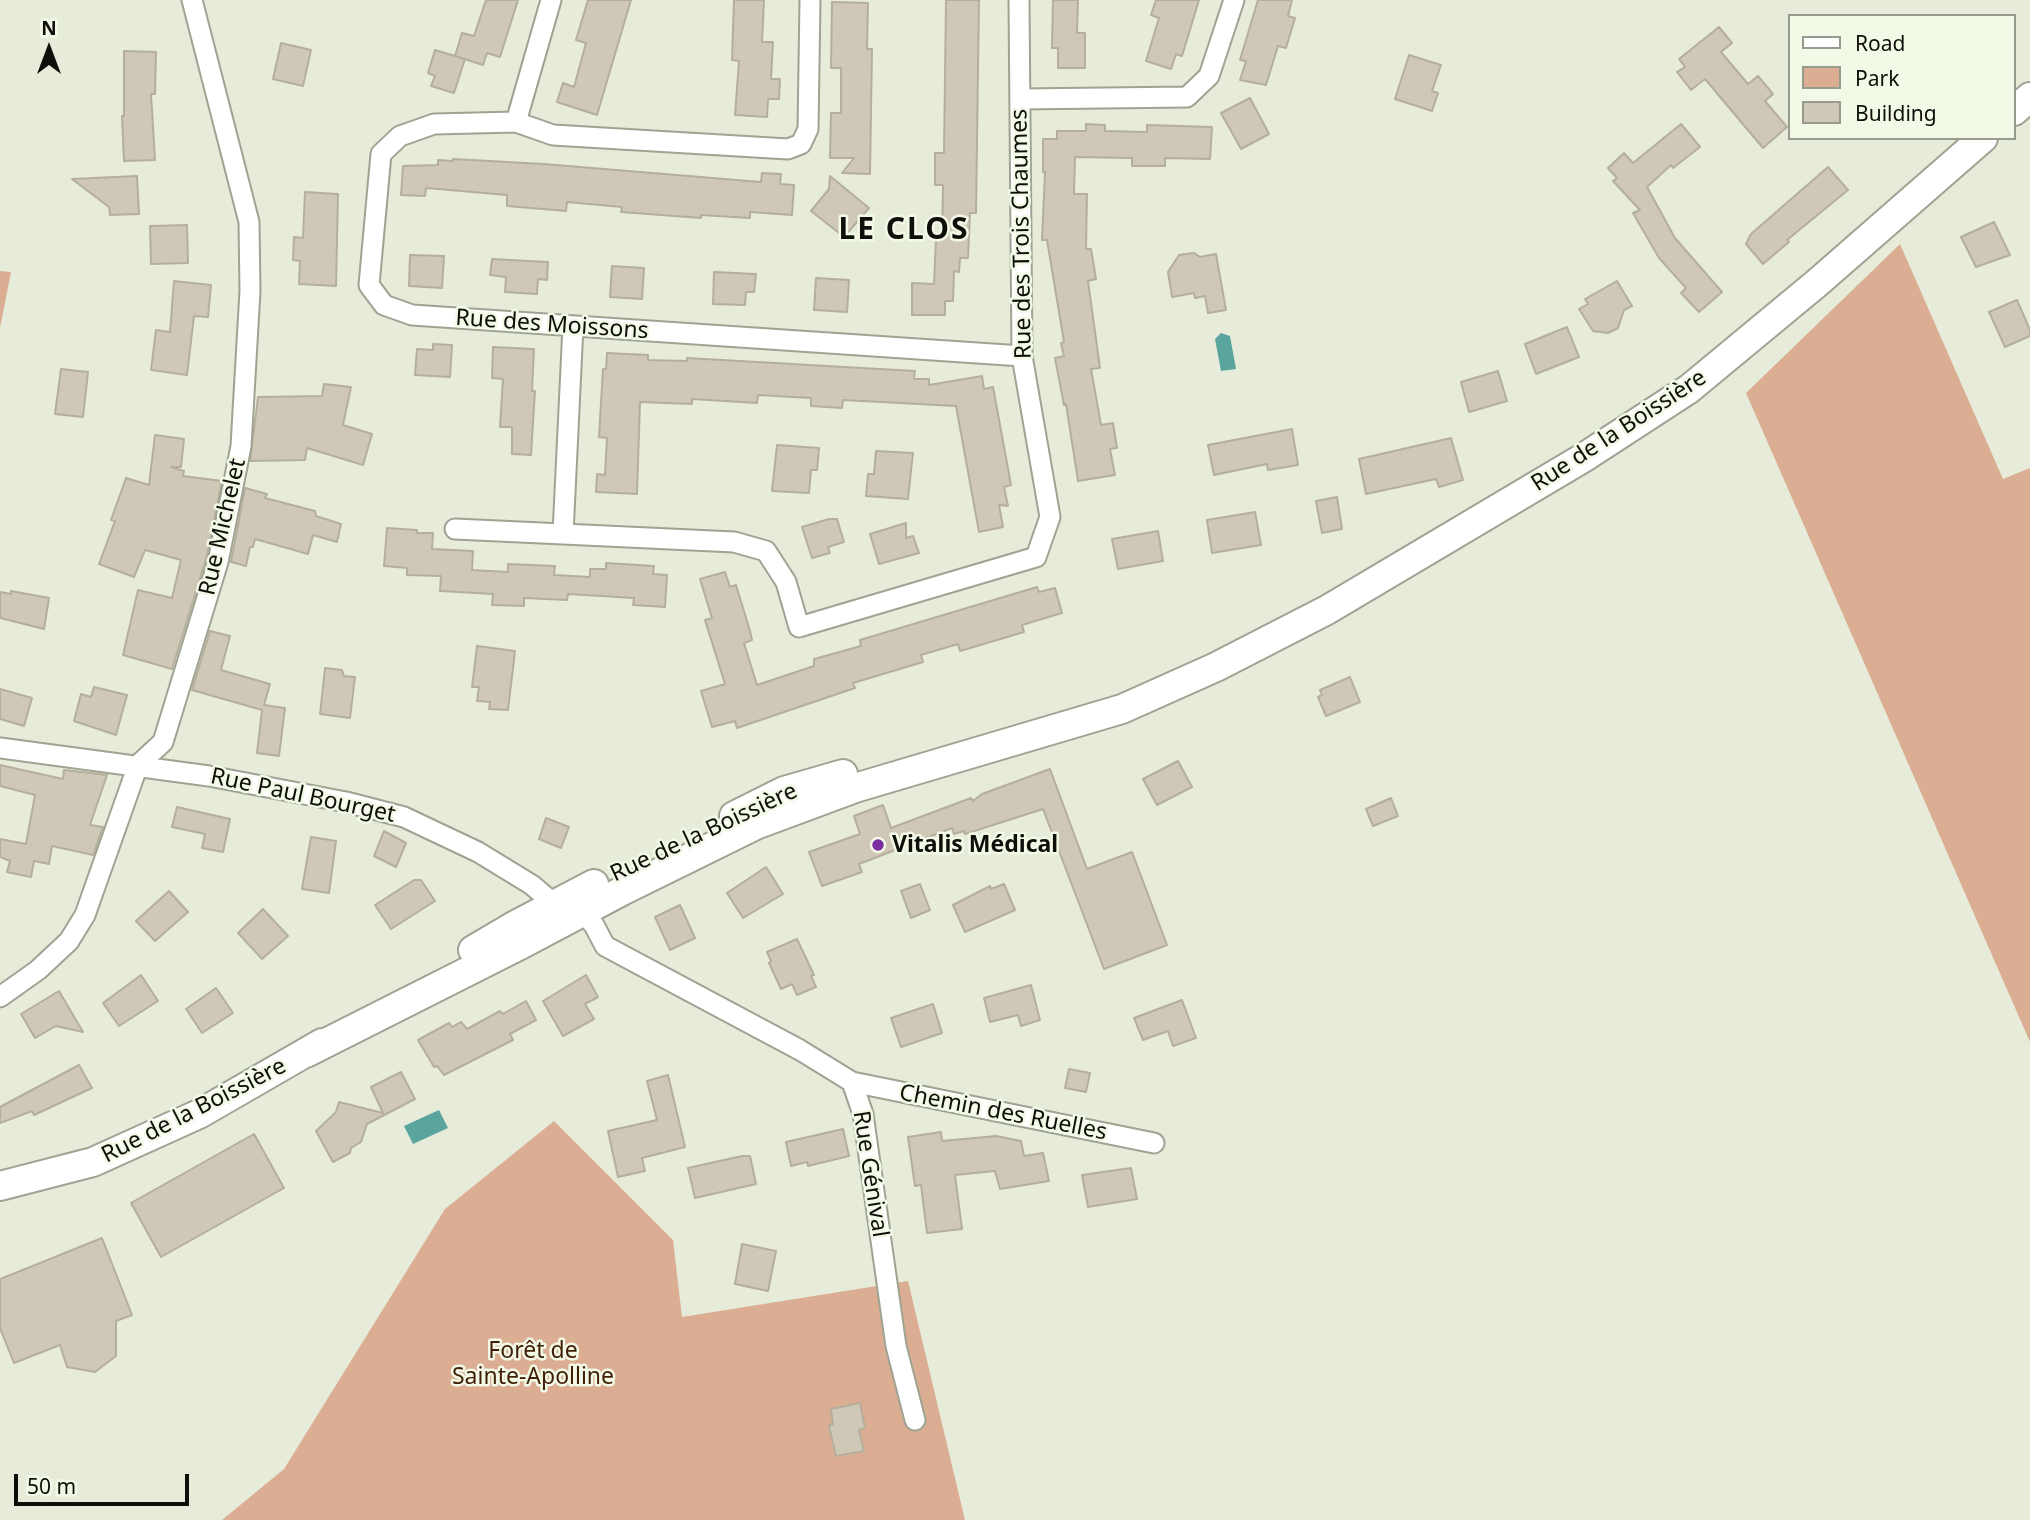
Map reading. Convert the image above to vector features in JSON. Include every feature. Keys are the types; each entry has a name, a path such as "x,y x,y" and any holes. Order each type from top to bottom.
{"main road":[{"path":"2016,109 2030,97"},
{"name":"Rue de la Boissière","path":"306,1053 758,824 855,788 1122,709 1216,667 1327,610 1583,458 1689,389 1817,283 1981,140"},
{"name":"Rue de la Boissière","path":"0,1186 93,1162 199,1114 306,1053 512,927 784,791 1216,667"}],"street":[{"name":"Rue Michelet","path":"0,997 38,970 69,941 85,915 138,765 163,742 218,562 241,446 250,291 249,222 192,0"},
{"path":"516,122 551,0"},
{"name":"Rue des Moissons","path":"810,0 808,130 802,144 788,149 553,135 516,122 434,124 400,136 381,154 369,285 384,305 412,315 1022,356"},
{"name":"Rue des Trois Chaumes","path":"455,529 734,542 766,551 786,582 799,627 1036,557 1050,517 1022,356 1019,0"},
{"path":"1020,99 1188,97 1209,76 1234,0"},
{"path":"563,534 573,326"},
{"name":"Rue Paul Bourget","path":"0,748 138,765 346,802 404,817 478,852 532,885 554,904 582,912"},
{"name":"Rue Génival","path":"582,912 594,925 605,946 800,1050 852,1082 863,1114 896,1346 915,1420"},
{"name":"Chemin des Ruelles","path":"852,1082 1154,1143"}],"green space":[{"path":"1900,244 2003,479 2030,468 2030,1042 1746,393"},
{"path":"0,271 11,272 0,328"},
{"name":"Forêt de Sainte-Apolline","path":"554,1121 673,1240 682,1317 908,1281 965,1520 222,1520 284,1469 445,1209"}],"water":[{"path":"1221,333 1230,336 1236,369 1221,371 1215,339"},
{"path":"439,1110 448,1128 413,1144 404,1126"}],"building":[{"path":"486,0 518,0 500,57 487,53 483,65 455,56 462,33 474,36"},
{"path":"588,0 631,0 597,115 557,102 563,83 574,87 586,43 576,40"},
{"path":"734,0 764,0 762,42 773,42 771,79 780,79 779,99 768,99 767,117 735,115 739,61 732,60"},
{"path":"946,0 979,0 976,213 970,213 968,258 960,258 959,272 954,271 953,301 945,301 945,315 912,315 912,283 934,284 936,239 942,239 943,185 935,185 935,153 944,153"},
{"path":"1053,0 1078,0 1077,33 1085,33 1085,68 1058,68 1058,48 1052,48"},
{"path":"1156,0 1199,0 1182,56 1176,54 1171,69 1146,61 1159,18 1151,15"},
{"path":"1258,0 1292,0 1288,16 1295,18 1286,48 1278,46 1266,85 1240,80 1246,61 1240,60"},
{"path":"832,2 868,3 867,49 872,49 870,174 842,173 854,158 830,158 831,113 841,113 841,68 831,68"},
{"path":"1719,27 1732,43 1721,52 1748,84 1758,76 1773,94 1765,101 1787,127 1763,148 1705,79 1691,90 1677,72 1685,67 1679,59"},
{"path":"281,43 311,50 303,86 273,79"},
{"path":"435,50 465,59 454,93 431,86 435,76 428,73"},
{"path":"124,51 156,52 155,94 151,94 155,160 124,161"},
{"path":"1409,55 1441,65 1432,91 1438,93 1432,111 1395,99"},
{"path":"1250,98 1269,134 1241,149 1221,113"},
{"path":"1086,124 1105,125 1105,131 1147,132 1147,125 1212,127 1210,159 1165,158 1165,166 1132,166 1132,158 1075,157 1074,194 1087,194 1086,249 1091,249 1096,279 1088,281 1100,368 1091,369 1101,425 1113,423 1117,448 1110,449 1115,475 1078,481 1066,404 1064,405 1055,358 1064,356 1061,343 1064,342 1047,240 1042,240 1045,172 1043,139 1057,139 1057,131 1086,131"},
{"path":"1681,124 1700,147 1673,168 1671,165 1647,187 1675,238 1722,292 1699,312 1681,293 1686,288 1659,258 1633,213 1640,210 1613,181 1617,178 1608,168 1624,153 1633,163"},
{"path":"438,160 761,182 762,173 781,174 780,184 794,185 792,215 750,212 750,218 701,215 701,218 621,212 622,207 567,202 566,211 507,206 507,195 426,188 425,196 401,195 403,166 438,165"},
{"path":"1828,167 1848,190 1787,240 1789,242 1763,264 1746,244 1751,234"},
{"path":"137,176 139,214 110,215 109,207 72,179"},
{"path":"830,176 869,208 844,237 811,211 829,189"},
{"path":"305,192 338,194 336,286 299,284 300,261 293,260 294,237 303,238"},
{"path":"1994,222 2010,255 1976,267 1961,237"},
{"path":"187,225 188,263 151,264 150,226"},
{"path":"1194,253 1200,257 1216,254 1226,310 1208,313 1205,296 1195,298 1194,293 1172,297 1168,272 1179,255"},
{"path":"410,255 444,256 442,288 409,286"},
{"path":"492,259 548,262 547,280 538,279 537,294 505,292 506,277 490,275"},
{"path":"612,266 644,268 642,299 610,297"},
{"path":"714,272 756,274 754,292 746,292 745,305 713,304"},
{"path":"816,278 849,280 847,312 814,310"},
{"path":"174,281 211,285 208,317 194,316 187,375 151,370 156,330 170,332"},
{"path":"1617,281 1632,306 1624,310 1618,328 1608,333 1593,331 1579,309 1588,304 1585,299"},
{"path":"2017,300 2030,336 2005,347 1989,312"},
{"path":"1567,327 1579,357 1536,374 1525,344"},
{"path":"433,344 452,345 450,377 415,375 417,349 433,350"},
{"path":"493,347 534,349 532,391 535,391 531,455 512,454 512,427 500,427 503,379 492,378"},
{"path":"607,353 648,355 648,360 687,361 687,358 915,371 914,379 929,379 929,385 982,376 984,389 993,387 1011,485 1004,487 1008,506 999,505 1003,527 979,532 956,406 843,400 842,408 811,406 811,398 758,395 757,403 692,399 692,404 640,402 637,494 596,492 597,474 605,475 607,438 599,437 603,369 606,369"},
{"path":"61,369 88,372 83,417 55,414"},
{"path":"1498,371 1507,401 1469,412 1461,382"},
{"path":"324,384 351,387 343,425 372,434 363,465 307,448 305,460 250,461 258,397 322,396"},
{"path":"1292,429 1298,465 1268,470 1267,464 1214,475 1208,445"},
{"path":"155,435 184,439 181,467 171,467 184,471 183,476 222,481 207,556 172,669 123,655 138,590 172,598 181,560 145,550 134,577 99,564 115,521 111,520 126,478 149,485"},
{"path":"1451,438 1463,480 1439,487 1436,479 1366,494 1359,459"},
{"path":"777,445 819,448 817,470 811,470 809,493 772,491"},
{"path":"876,451 913,453 908,499 866,496 868,474 874,474"},
{"path":"245,488 267,494 265,498 315,511 316,516 341,524 337,542 313,535 308,554 255,539 253,547 250,547 246,566 231,562"},
{"path":"1337,497 1342,529 1322,533 1316,501"},
{"path":"1255,512 1261,545 1212,553 1207,520"},
{"path":"837,519 844,542 828,547 830,553 812,558 802,527"},
{"path":"906,523 906,538 913,536 919,553 879,564 870,534"},
{"path":"387,528 433,533 432,549 473,551 472,570 508,572 508,564 555,566 554,575 590,577 590,569 606,569 606,563 654,566 653,574 667,575 665,607 633,605 634,598 568,594 567,600 524,598 524,606 492,605 493,594 440,591 441,576 407,575 407,568 384,566"},
{"path":"1158,531 1163,561 1118,569 1112,539"},
{"path":"725,572 730,587 736,585 750,631 752,640 744,643 757,685 814,666 814,659 861,646 860,640 1037,587 1039,592 1055,588 1062,613 1022,625 1024,632 960,651 958,644 921,655 923,662 853,683 855,688 737,728 735,721 712,727 701,691 725,684 705,620 712,618 700,579"},
{"path":"11,591 49,598 44,629 0,618 0,592 11,594"},
{"path":"210,631 230,636 221,670 270,684 264,705 285,708 279,756 257,753 262,710 192,690"},
{"path":"477,646 515,651 508,710 489,709 490,702 477,701 479,687 472,687"},
{"path":"325,668 342,670 344,676 355,677 350,718 320,714"},
{"path":"1350,677 1360,702 1326,716 1318,697 1322,695 1320,690"},
{"path":"94,687 127,695 116,735 74,721 81,694 91,697"},
{"path":"0,689 32,698 24,726 0,719"},
{"path":"1178,761 1192,787 1157,805 1143,779"},
{"path":"0,765 63,779 64,770 107,775 90,825 103,827 93,855 52,846 49,864 34,861 31,877 7,872 10,861 0,857 0,839 26,844 35,795 0,786"},
{"path":"1050,769 1087,869 1132,852 1167,945 1104,969 1043,809 965,834 964,831 954,834 952,828 859,864 862,872 822,886 809,852 860,834 854,816 883,805 891,828 971,798 973,801 982,794"},
{"path":"1391,798 1398,816 1373,826 1366,809"},
{"path":"177,807 230,819 223,852 202,848 205,834 172,827"},
{"path":"546,818 569,827 561,848 539,839"},
{"path":"384,831 406,843 396,867 374,856"},
{"path":"311,837 336,841 329,893 302,889"},
{"path":"766,867 783,894 743,918 727,893"},
{"path":"414,880 421,880 435,901 391,929 375,905"},
{"path":"920,884 930,910 911,918 901,891"},
{"path":"1004,884 1015,910 965,932 953,905 990,886 991,889"},
{"path":"169,891 188,912 155,941 136,921"},
{"path":"680,905 695,938 670,950 655,917"},
{"path":"263,909 288,936 262,959 238,933"},
{"path":"797,939 814,975 811,976 816,987 797,995 792,984 781,989 767,952"},
{"path":"141,975 158,1001 119,1026 103,1003"},
{"path":"586,975 598,997 585,1004 594,1019 563,1036 543,1001"},
{"path":"1031,985 1040,1020 1021,1026 1018,1015 990,1022 984,998"},
{"path":"216,988 233,1013 202,1033 186,1009"},
{"path":"59,991 83,1032 56,1026 35,1038 21,1014"},
{"path":"1182,1000 1196,1038 1173,1046 1168,1031 1143,1040 1134,1018"},
{"path":"526,1001 536,1020 510,1034 513,1040 444,1075 437,1066 434,1067 418,1040 449,1023 452,1027 461,1022 467,1029 500,1011 503,1014"},
{"path":"933,1004 942,1033 901,1047 891,1018"},
{"path":"79,1065 92,1088 34,1115 32,1111 0,1123 0,1107"},
{"path":"1069,1069 1090,1073 1086,1092 1065,1088"},
{"path":"401,1072 415,1099 367,1124 361,1142 351,1148 350,1153 333,1162 316,1131 336,1112 339,1102 383,1113 371,1087"},
{"path":"668,1075 685,1147 642,1158 645,1171 618,1177 608,1131 657,1120 647,1081"},
{"path":"843,1129 849,1156 808,1166 807,1162 791,1166 786,1142"},
{"path":"941,1132 942,1141 996,1136 1021,1141 1024,1156 1043,1153 1049,1181 1000,1189 995,1171 955,1175 962,1229 927,1233 921,1185 915,1186 908,1137"},
{"path":"254,1134 284,1188 161,1257 131,1203"},
{"path":"750,1156 756,1184 695,1198 688,1168"},
{"path":"1131,1168 1137,1199 1088,1207 1082,1175"},
{"path":"102,1238 132,1315 116,1321 116,1356 95,1372 67,1367 60,1345 14,1363 0,1328 0,1279"},
{"path":"742,1244 776,1251 768,1291 735,1284"},
{"path":"860,1403 865,1428 859,1430 864,1451 836,1456 829,1426 833,1424 831,1409"}],"place":[{"name":"Vitalis Médical","path":"878,845"}],"district":[{"name":"LE CLOS","path":"904,230"}]}
